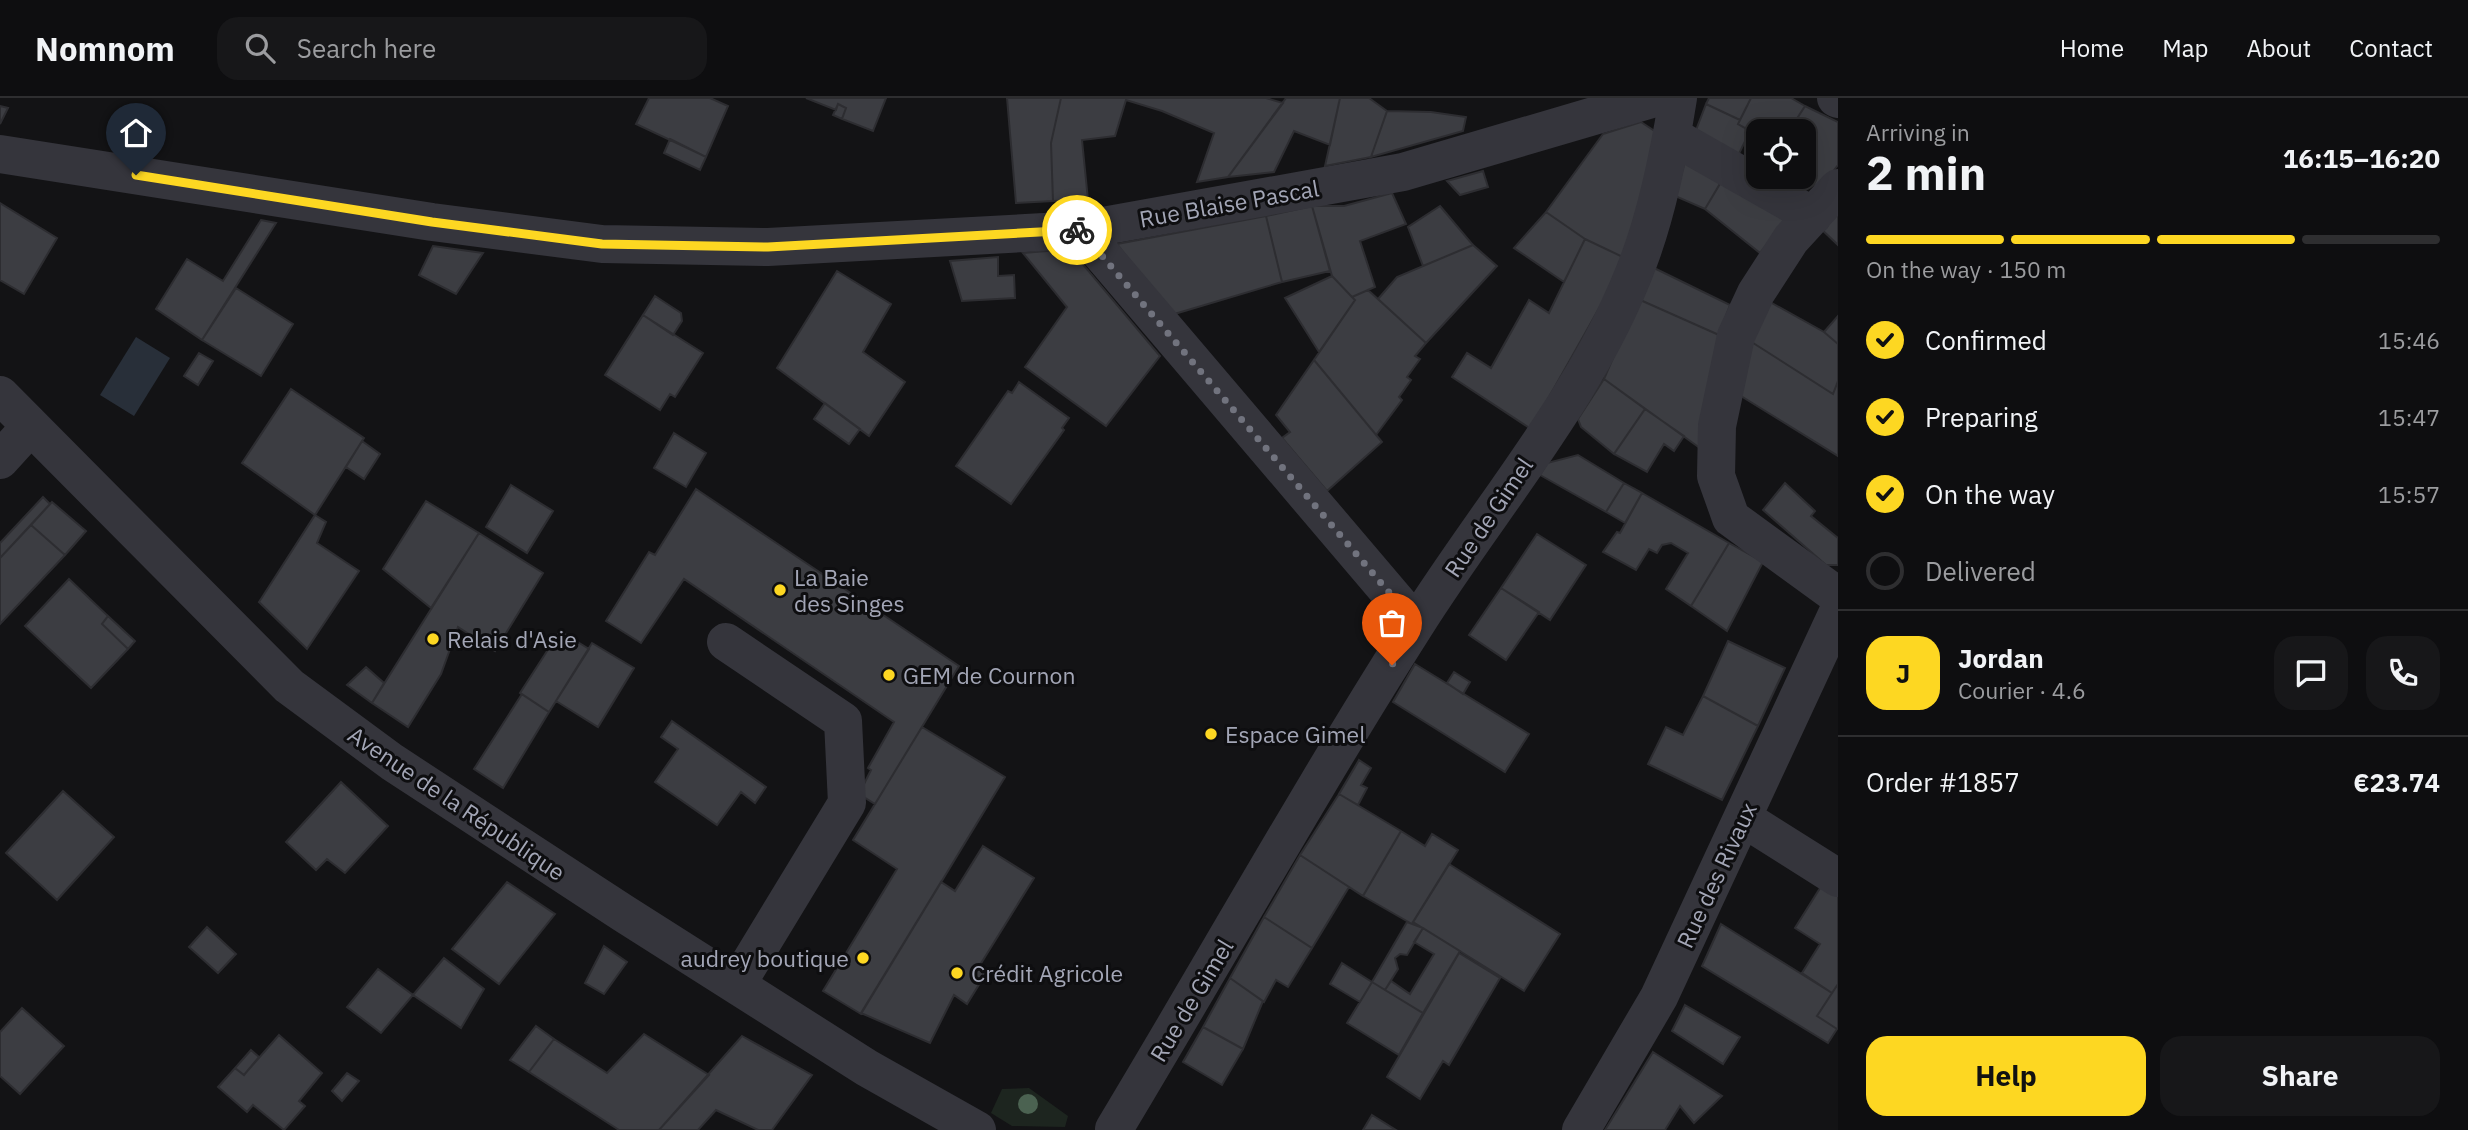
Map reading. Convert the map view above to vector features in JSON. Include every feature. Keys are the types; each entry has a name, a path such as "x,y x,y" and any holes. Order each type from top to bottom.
{"street":[{"name":"Rue Blaise Pascal","path":"0,154 432,222 602,244 768,247 1080,230 1403,172 1655,98"},
{"name":"Rue de Gimel","path":"1114,1130 1416,624 1549,427 1600,343 1640,259 1672,136 1678,98"},
{"path":"1672,136 1813,216"},
{"path":"1838,188 1791,239 1756,293 1736,336 1717,426 1716,476 1731,518 1838,596"},
{"path":"1080,230 1416,624"},
{"name":"Avenue de la République","path":"0,395 289,686 392,762 867,1068 977,1130"},
{"path":"0,460 30,428"},
{"name":"Rue des Rivaux","path":"1581,1130 1659,997 1838,612"},
{"path":"726,642 843,721 847,803 737,984"},
{"path":"1743,818 1838,878"}],"shaded area":[{"path":"136,337 170,358 134,416 100,395"},
{"path":"1029,1088 1068,1116 1065,1127 1012,1126 991,1113 1002,1089"}],"building":[{"path":"649,98 710,98 728,106 706,157 636,124"},
{"path":"806,98 886,98 873,131 842,119 846,108 838,104 836,110"},
{"path":"1007,98 1061,98 1051,143 1053,201 1016,203"},
{"path":"1061,98 1266,98 1283,103 1228,177 1197,182 1214,133 1162,111 1126,100 1115,136 1082,140 1088,200 1053,201 1051,143"},
{"path":"1286,98 1340,98 1330,145 1294,131 1274,172 1228,177"},
{"path":"1340,98 1369,98 1387,111 1371,157 1325,166"},
{"path":"1709,98 1751,98 1740,120 1706,104"},
{"path":"1751,98 1791,98 1805,106 1797,119 1746,119 1746,129 1738,124"},
{"path":"838,104 846,108 842,119 833,115"},
{"path":"1706,104 1740,120 1738,124 1746,129 1746,139 1734,164 1693,138"},
{"path":"0,106 8,108 0,124"},
{"path":"1805,106 1838,122 1838,165 1820,188 1816,186 1816,119 1797,119"},
{"path":"1387,111 1431,112 1466,117 1463,131 1371,157"},
{"path":"1641,122 1656,132 1627,259 1585,239 1546,212 1603,134"},
{"path":"670,139 706,157 700,170 664,153"},
{"path":"1687,155 1724,177 1705,209 1675,196"},
{"path":"1483,171 1488,187 1460,195 1447,181"},
{"path":"1724,177 1788,218 1760,253 1705,209"},
{"path":"1392,193 1406,224 1360,241 1375,287 1352,297 1332,276 1312,206 1344,206"},
{"path":"0,203 57,238 24,294 0,280"},
{"path":"1312,206 1330,271 1282,282 1266,216"},
{"path":"1440,206 1473,245 1423,266 1408,227"},
{"path":"1838,207 1838,245 1819,227"},
{"path":"1546,212 1585,239 1564,282 1514,248"},
{"path":"1266,216 1282,282 1171,315 1117,244"},
{"path":"261,220 276,223 202,340 156,309 187,259 223,281"},
{"path":"1585,239 1627,259 1531,429 1452,377 1467,353 1491,368 1529,300 1549,313"},
{"path":"1473,245 1497,266 1426,343 1378,299 1397,277"},
{"path":"433,246 483,253 456,294 419,275"},
{"path":"1070,249 1160,356 1106,426 1025,367 1067,307 1023,253"},
{"path":"998,257 998,276 1014,275 1015,298 962,301 950,261"},
{"path":"1650,266 1730,305 1719,335 1638,299"},
{"path":"837,271 891,304 863,352 905,382 869,436 777,368"},
{"path":"1332,276 1355,300 1319,352 1285,298"},
{"path":"236,288 293,324 261,376 202,340"},
{"path":"1368,290 1426,343 1415,356 1420,359 1407,377 1411,380 1399,397 1402,400 1376,435 1314,360 1355,300 1352,297"},
{"path":"655,296 681,313 682,321 673,335 643,315"},
{"path":"1638,299 1719,335 1704,451 1604,379"},
{"path":"1770,302 1824,332 1838,344 1838,381 1833,394 1750,341"},
{"path":"643,315 703,353 675,397 670,394 660,410 605,375"},
{"path":"1838,316 1838,344 1824,332"},
{"path":"1750,341 1833,394 1838,381 1838,456 1741,396"},
{"path":"199,353 213,361 198,385 184,376"},
{"path":"1314,360 1382,442 1327,491 1282,438 1290,432 1276,415"},
{"path":"1604,379 1645,409 1614,454 1581,427 1578,419"},
{"path":"1019,382 1069,418 1062,428 1064,430 1011,504 956,466 1008,391 1012,393"},
{"path":"291,389 364,438 315,515 242,463"},
{"path":"825,403 860,429 849,444 814,419"},
{"path":"1645,409 1684,436 1674,451 1664,444 1647,472 1614,454"},
{"path":"674,433 706,453 686,487 654,468"},
{"path":"362,441 380,454 364,479 346,467"},
{"path":"1578,455 1624,483 1606,512 1540,475 1547,463"},
{"path":"1624,483 1642,493 1625,523 1606,512"},
{"path":"1785,483 1815,511 1811,516 1838,538 1838,565 1826,565 1763,510"},
{"path":"511,485 553,511 527,553 486,527"},
{"path":"696,489 959,666 875,804 859,794 871,770 868,768 894,722 684,579 641,643 606,621 649,552 655,555"},
{"path":"1642,493 1729,543 1691,606 1666,589 1688,553 1671,543 1662,545 1657,553 1649,549 1636,570 1603,552 1617,532 1620,533"},
{"path":"43,497 50,504 0,558 0,543"},
{"path":"426,501 479,533 431,608 383,569"},
{"path":"52,502 86,531 65,555 31,525"},
{"path":"315,515 326,522 317,543 359,571 307,649 259,602"},
{"path":"31,525 65,555 0,624 0,558"},
{"name":"Relais d'Asie","path":"479,533 543,573 495,651 458,627 441,674 408,727 372,703"},
{"path":"1537,534 1586,565 1550,620 1501,588"},
{"path":"1729,543 1763,562 1727,631 1691,606"},
{"path":"69,579 108,616 102,624 128,649 91,688 25,626"},
{"path":"1501,588 1539,612 1506,660 1469,635"},
{"path":"108,616 135,641 128,649 102,624"},
{"path":"560,631 589,649 549,712 520,693"},
{"path":"1728,641 1785,668 1758,726 1703,696"},
{"path":"592,643 634,668 598,727 556,701"},
{"path":"1415,664 1529,734 1505,772 1393,702"},
{"path":"366,667 384,683 372,703 347,685"},
{"path":"1454,672 1470,682 1463,694 1447,683"},
{"path":"522,694 549,712 503,788 474,769"},
{"path":"1703,696 1758,726 1722,800 1648,764 1666,727 1683,735"},
{"path":"672,721 766,787 755,803 741,792 717,825 655,782 678,749 661,737"},
{"path":"922,727 1005,777 861,1014 823,991 897,869 853,840"},
{"path":"1359,760 1371,768 1361,785 1367,788 1358,805 1339,794"},
{"path":"341,782 388,826 345,873 327,859 316,870 286,842"},
{"path":"63,791 114,837 57,900 6,853"},
{"path":"1339,794 1401,831 1363,896 1300,855"},
{"path":"1401,831 1425,846 1432,834 1458,850 1412,924 1363,896"},
{"path":"983,846 1034,878 980,965 988,970 967,1004 954,995 930,1043 861,1013 941,882 955,891"},
{"path":"1300,855 1349,887 1312,948 1264,917"},
{"path":"1449,864 1560,934 1524,991 1413,922"},
{"path":"507,882 555,914 499,984 452,949"},
{"path":"1822,885 1838,896 1838,984 1832,993 1802,973 1820,944 1795,928"},
{"path":"1264,917 1312,948 1288,987 1276,980 1264,1002 1230,978"},
{"path":"1407,922 1423,928 1407,955 1400,954 1395,958 1398,969 1385,990 1372,982"},
{"path":"1721,924 1832,993 1817,1016 1837,1029 1828,1043 1702,966"},
{"path":"207,927 236,954 218,973 189,947"},
{"path":"1423,928 1460,951 1423,1013 1385,990 1391,981 1410,994 1434,954 1414,942"},
{"path":"604,946 627,962 604,994 585,983"},
{"path":"1459,953 1500,978 1449,1065 1443,1061 1420,1099 1387,1077"},
{"path":"444,958 484,989 461,1028 413,995"},
{"path":"1342,963 1372,982 1360,1002 1330,984"},
{"path":"378,969 413,995 381,1033 347,1007"},
{"path":"1230,978 1263,1001 1243,1049 1203,1027"},
{"path":"1372,982 1423,1013 1399,1055 1347,1023"},
{"path":"1838,984 1838,1028 1837,1029 1817,1016"},
{"path":"1685,1005 1740,1037 1723,1064 1672,1031"},
{"path":"22,1008 64,1046 20,1094 0,1076 0,1032"},
{"path":"536,1026 554,1039 529,1072 510,1060"},
{"path":"1203,1027 1243,1049 1222,1085 1183,1062"},
{"path":"644,1034 709,1075 659,1130 619,1130 529,1072 554,1039 607,1073"},
{"path":"279,1035 322,1073 299,1101 305,1106 284,1130 253,1105 247,1112 218,1087 235,1068 244,1075"},
{"path":"742,1036 812,1075 772,1130 758,1130 716,1110 698,1130 659,1130"},
{"path":"251,1050 259,1057 244,1075 235,1068"},
{"path":"1653,1052 1722,1096 1694,1123 1680,1106 1665,1130 1605,1130"},
{"path":"347,1073 359,1081 342,1101 332,1091"},
{"path":"1372,1115 1396,1130 1363,1130"}],"way so far":[{"path":"1077,230 1080,230 1416,624 1392,665"}],"place":[{"name":"La Baie des Singes","path":"780,590"},
{"name":"Relais d'Asie","path":"433,639"},
{"name":"GEM de Cournon","path":"889,675"},
{"name":"Espace Gimel","path":"1211,734"},
{"name":"audrey boutique","path":"863,958"},
{"name":"Crédit Agricole","path":"957,973"}],"route":[{"path":"136,175 432,222 602,244 768,247 935,240 1077,230"}]}
